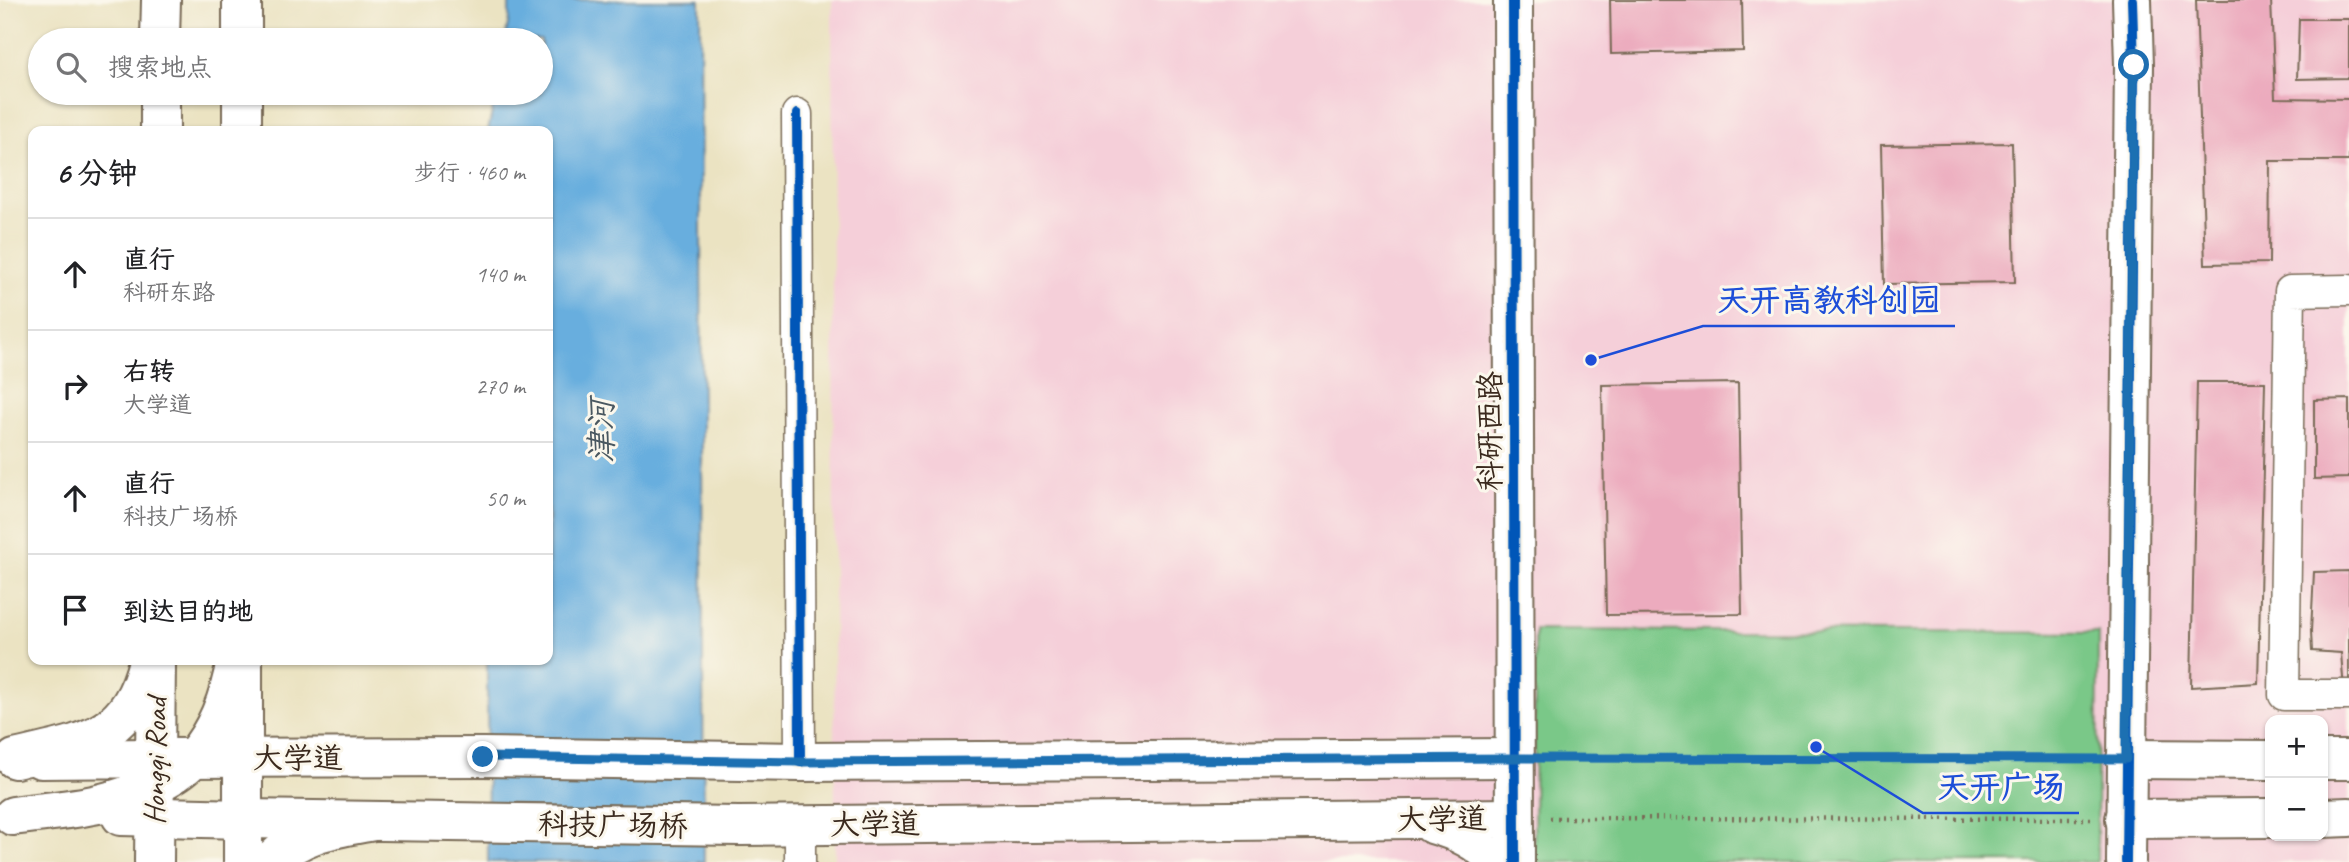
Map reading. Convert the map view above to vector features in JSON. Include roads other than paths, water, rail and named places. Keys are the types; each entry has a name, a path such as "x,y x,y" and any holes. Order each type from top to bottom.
{"main road":[{"path":"160,28 161,0"},
{"path":"242,0 242,28"},
{"name":"科研西路","path":"1514,0 1515,862"},
{"path":"2126,862 2134,65 2132,0"},
{"path":"160,105 160,126"},
{"path":"242,105 242,126"},
{"path":"8,760 95,737 113,726 134,703 147,665"},
{"name":"Hongqi Road","path":"154,862 156,665"},
{"path":"193,758 222,711 235,665"},
{"path":"243,665 243,862"},
{"name":"大学道","path":"155,786 193,758 483,757 800,762 1514,758"},
{"path":"2126,759 2265,760"},
{"path":"8,760 155,786"},
{"path":"2328,760 2349,761"},
{"path":"7,816 98,804 155,786"},
{"name":"大学道","path":"155,786 243,819 486,823"},
{"path":"2328,818 2349,817"},
{"name":"大学道","path":"739,826 1514,818"},
{"path":"2137,862 2151,842 2162,834 2176,828 2225,818"},
{"path":"2125,819 2265,818"},
{"path":"1416,819 1468,836 1497,862"},
{"path":"271,862 302,838 321,831 374,821"},
{"name":"科技广场桥","path":"486,823 739,826"}],"street":[{"path":"797,114 800,762"},
{"path":"2349,290 2290,291 2284,695 2349,695"},
{"path":"800,825 800,862"}],"water":[{"name":"津河","path":"509,0 700,0 704,862 488,862 487,665 553,665 553,126 489,126 493,105 553,105 553,28 507,28"}],"place":[{"name":"天开高教科创园","path":"1591,360"},
{"name":"天开广场","path":"1816,747"}]}
